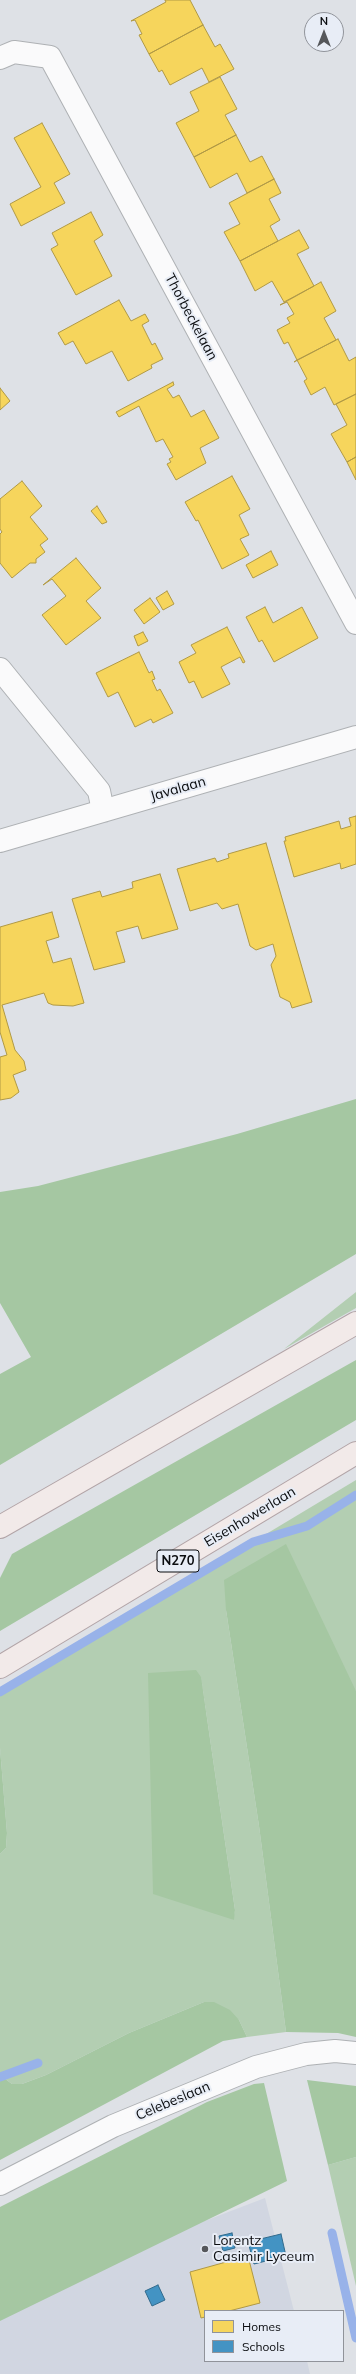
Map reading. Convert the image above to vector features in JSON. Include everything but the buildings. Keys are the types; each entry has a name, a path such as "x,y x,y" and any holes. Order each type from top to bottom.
{"main road":[{"path":"0,1527 356,1323"},
{"name":"Eisenhowerlaan","path":"0,1667 356,1453"}],"street":[{"name":"Thorbeckelaan","path":"0,58 14,52 50,57 356,623"},
{"path":"0,669 99,791 103,811"},
{"name":"Javalaan","path":"0,841 356,737"},
{"name":"Celebeslaan","path":"0,2184 113,2126 256,2066 306,2054 335,2051 356,2053"}],"shaded area":[{"name":"Lorentz Casimir Lyceum","path":"265,2198 294,2310 204,2310 204,2362 307,2362 310,2374 0,2374 0,2299"}],"green space":[{"path":"356,1099 356,1254 0,1465 0,1374 31,1357 0,1303 0,1192 38,1186 237,1134"},
{"path":"356,1292 356,1308 284,1349"},
{"path":"356,1360 356,1420 0,1631 0,1578 12,1554"},
{"path":"356,1480 356,1691 226,1610 259,1826 286,2032 247,2037 239,2020 204,2002 129,2033 46,2075 22,2084 12,2084 0,2075 0,1854 6,1848 7,1833 0,1748 0,1694","holes":["201,1677 235,1910 233,1920"]},
{"path":"286,1544 356,1691 356,2037 338,2033 286,2032 259,1826 226,1610 224,1580"},
{"path":"196,1670 201,1677 235,1910 234,1920 153,1894 148,1673"},
{"path":"0,1748 7,1833 6,1848 0,1854"},
{"path":"204,2002 214,2002 230,2010 239,2020 247,2037 223,2041 0,2160 0,2075 12,2084 22,2084 46,2075 129,2033"},
{"path":"307,2080 356,2086 356,2157 328,2165"},
{"path":"264,2083 287,2181 0,2321 0,2207 207,2102 254,2084"},
{"path":"356,2157 356,2286 328,2165"}],"waterway":[{"path":"0,1692 253,1542 307,1526 356,1495"},
{"path":"0,2077 38,2063"},
{"path":"332,2233 356,2338"}],"place":[{"name":"Lorentz Casimir Lyceum","path":"205,2249"}]}
